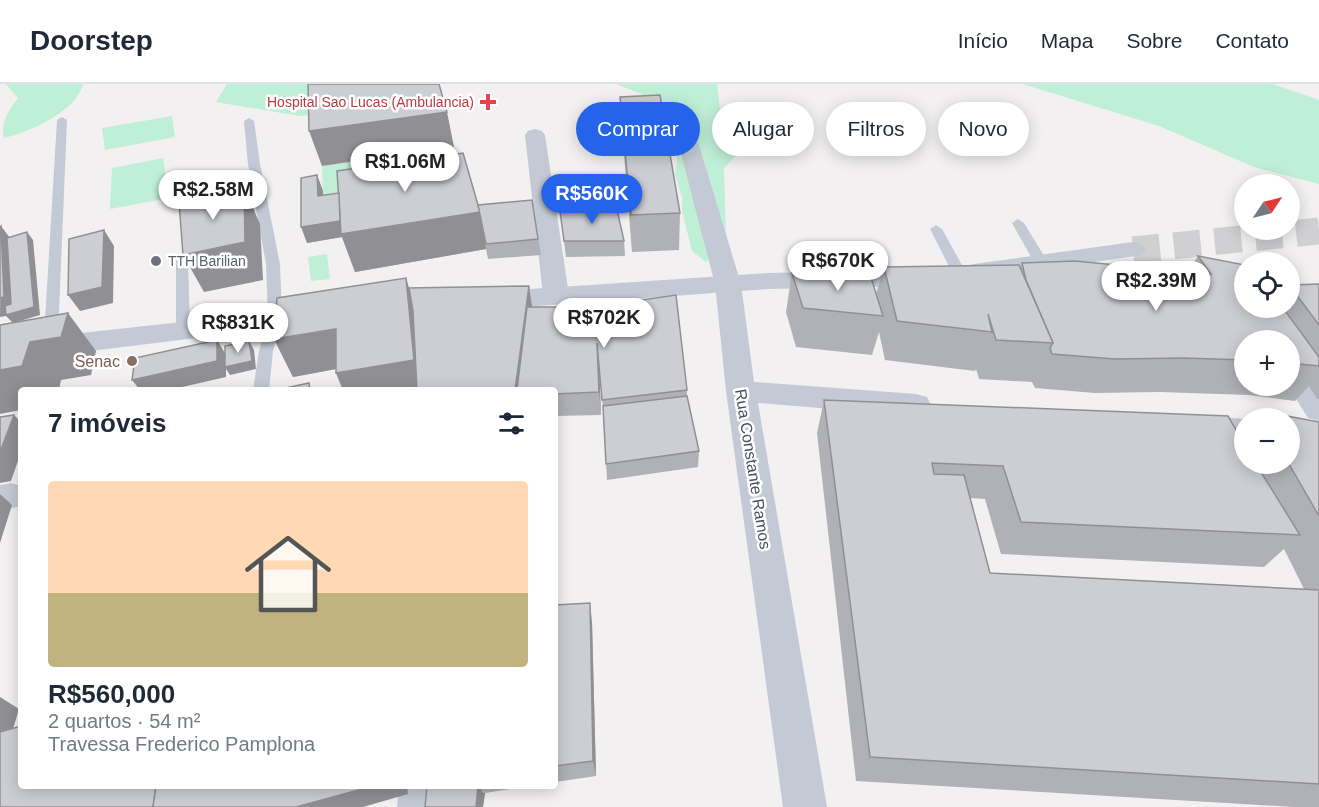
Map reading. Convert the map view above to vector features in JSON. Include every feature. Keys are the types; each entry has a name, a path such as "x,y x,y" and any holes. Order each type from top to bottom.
{"street":[{"path":"535,135 556,295"},
{"name":"Rua Constante Ramos","path":"692,156 728,284 741,392 805,807"},
{"path":"462,303 728,284 926,278 1133,250"},
{"path":"0,352 274,319 345,313"},
{"path":"1300,389 1316,427"},
{"path":"741,392 940,407"},
{"path":"1163,424 1234,429"},
{"path":"419,807 421,789"}],"lane":[{"path":"50,346 62,120"},
{"path":"249,121 254,164 273,264 274,319 266,351 261,387"},
{"path":"1018,223 1042,264"},
{"path":"936,229 960,274"},
{"path":"182,257 183,330"}],"green space":[{"path":"6,84 83,84 79,94 62,112 38,126 4,138 4,122 18,98"},
{"path":"227,84 439,84 392,105 300,116 216,102"},
{"path":"616,84 717,84 719,102 712,102 712,156 736,156 724,168 726,239 718,251 706,262 692,251 675,174 677,156 700,156 700,102 658,102"},
{"path":"1023,84 1273,84 1319,100 1319,184 1300,179 1300,174 1281,174 1254,167 1159,126"},
{"path":"172,116 175,137 105,150 102,128"},
{"path":"455,147 466,189 323,212 322,166"},
{"path":"163,158 169,198 110,209 112,168"},
{"path":"327,254 330,279 311,281 308,257"}],"building":[{"path":"308,84 439,84 447,112 309,131"},
{"path":"660,95 661,102 620,102 620,97"},
{"path":"463,153 480,212 341,234 337,171"},
{"path":"626,156 670,156 680,213 631,215"},
{"path":"317,175 318,196 339,193 340,221 301,227 301,178"},
{"path":"244,187 245,242 183,255 179,202"},
{"path":"532,200 538,239 486,244 478,205"},
{"path":"616,205 624,241 564,241 560,211"},
{"path":"0,227 4,297 0,298"},
{"path":"104,230 102,287 68,295 69,239"},
{"path":"27,232 34,307 6,315 5,306 11,304 7,238"},
{"path":"1198,256 1234,263 1234,318 1290,318 1299,330 1234,330 1234,360 1115,359 1052,354 1050,348 1053,343 1026,280 1022,263 1075,261 1211,274"},
{"path":"1019,265 1053,343 996,340 988,314 992,332 897,321 884,267"},
{"path":"869,271 883,316 803,308 792,273"},
{"path":"406,278 414,360 336,373 336,329 274,339 277,298"},
{"path":"1319,284 1319,325 1300,299 1300,285"},
{"path":"529,286 515,387 417,387 413,311 409,288"},
{"path":"676,295 687,390 602,400 597,343 599,392 558,394 558,387 517,387 527,307 594,307"},
{"path":"68,313 61,337 30,342 22,366 0,370 0,325"},
{"path":"1300,331 1319,357 1319,366 1300,364"},
{"path":"217,340 217,361 132,380 135,358"},
{"path":"249,341 252,361 225,367 225,346"},
{"path":"309,383 310,387 291,387"},
{"path":"687,396 699,451 606,464 603,406"},
{"path":"824,400 1228,416 1234,426 1234,474 1262,474 1300,535 1021,522 1003,466 932,463 934,474 964,475 990,573 1319,590 1319,784 870,757"},
{"path":"14,415 0,452 0,417"},
{"path":"1300,418 1319,422 1319,516 1295,474 1300,474"},
{"path":"590,603 593,761 558,766 558,605"},
{"path":"18,727 18,789 156,789 153,807 0,807 0,732"},
{"path":"156,789 362,789 296,807 153,807"},
{"path":"427,789 478,789 476,807 425,807"}],"tunnel":[{"path":"1133,250 1319,231"}],"place":[{"name":"Hospital Sao Lucas (Ambulancia)","path":"488,102"},
{"name":"TTH Barilian","path":"156,261"},
{"name":"Senac","path":"132,361"}]}
